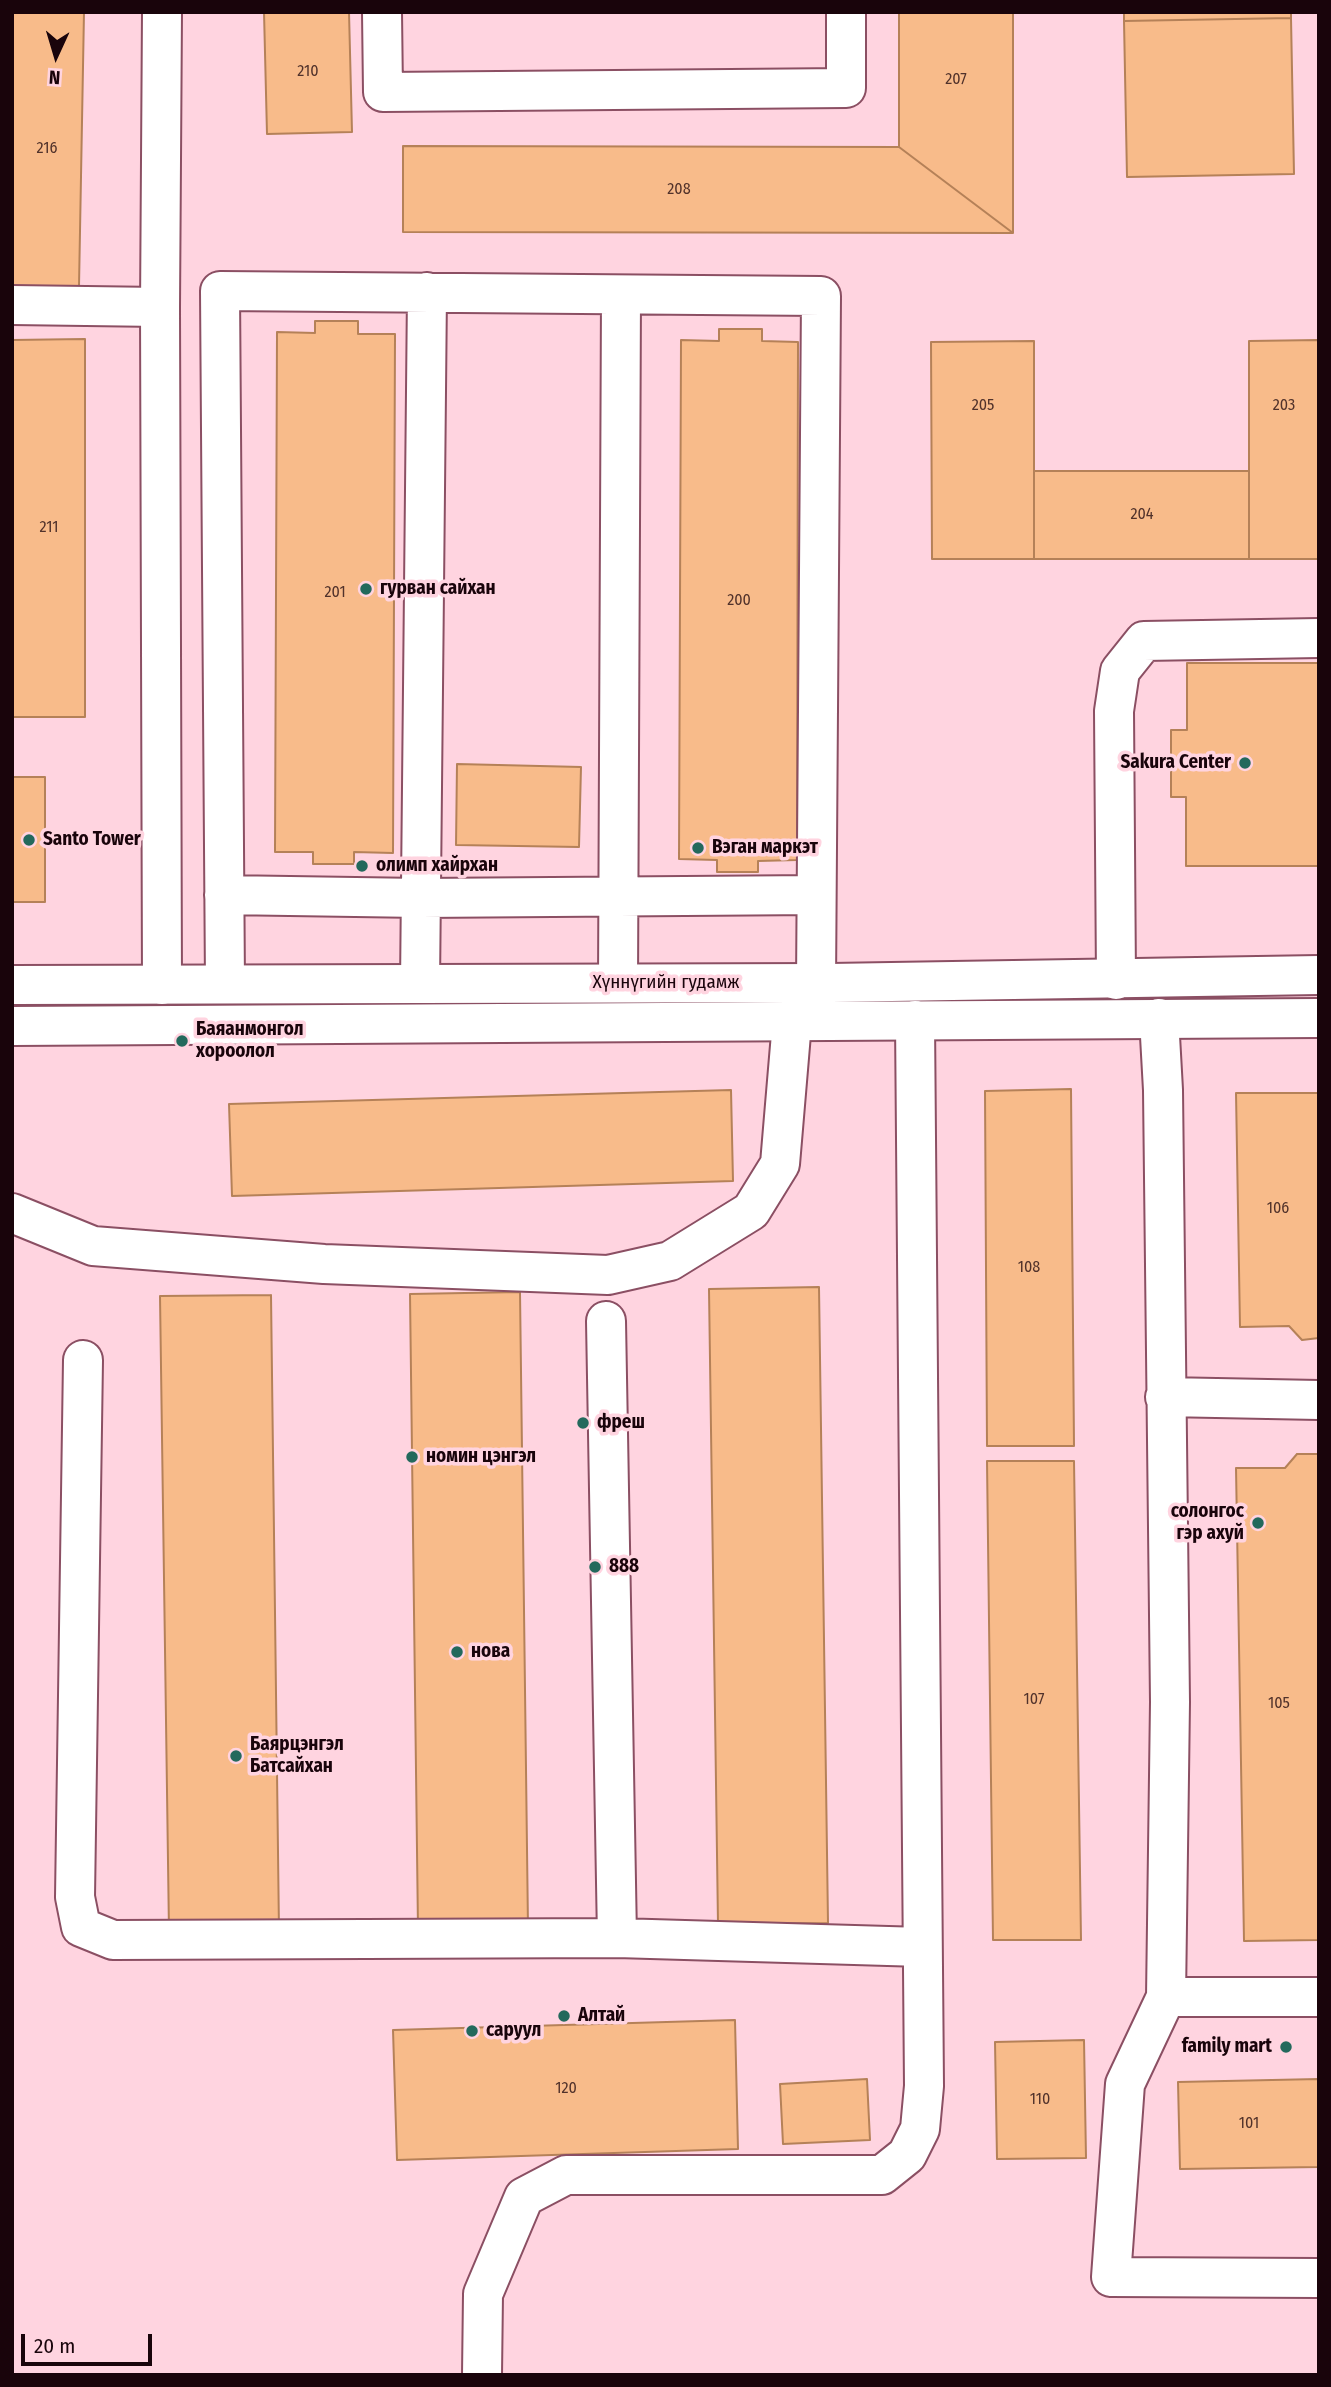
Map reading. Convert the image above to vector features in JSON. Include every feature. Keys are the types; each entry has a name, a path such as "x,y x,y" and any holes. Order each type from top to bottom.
{"street":[{"path":"162,12 162,985"},
{"path":"382,12 383,92 846,88 846,12"},
{"path":"225,984 220,291 821,296 816,983"},
{"path":"419,984 427,292"},
{"path":"618,983 621,295"},
{"path":"12,305 160,307"},
{"path":"1116,980 1114,711 1120,671 1144,641 1319,638"},
{"path":"224,895 421,898 816,895"},
{"name":"Хүннүгийн гудамж","path":"12,985 816,983 1319,975"},
{"path":"1159,1018 1163,1090 1170,1702 1166,1997 1125,2084 1111,2277 1319,2278"},
{"name":"Хүннүгийн гудамж","path":"12,1026 1319,1018"},
{"path":"482,2375 483,2294 524,2197 566,2175 882,2175 907,2155 920,2129 924,2086 915,1020"},
{"path":"12,1213 93,1246 324,1264 608,1275 670,1261 751,1211 780,1164 792,1021"},
{"path":"606,1321 617,1938"},
{"path":"83,1360 75,1897 80,1927 113,1940 617,1938 922,1947"},
{"path":"1165,1397 1319,1400"},
{"path":"1166,1997 1319,1997"}],"building":[{"path":"12,12 84,12 79,286 12,286"},
{"path":"264,12 349,12 352,132 267,134"},
{"path":"899,12 1013,12 1013,233 899,147"},
{"path":"1124,12 1291,12 1291,18 1124,21"},
{"path":"1291,18 1294,174 1127,177 1124,21"},
{"path":"403,146 899,147 1013,233 403,232"},
{"path":"315,321 358,321 358,334 395,334 393,853 354,852 354,864 313,864 313,852 275,852 277,332 315,333"},
{"path":"719,329 762,329 762,341 798,342 797,860 758,861 758,872 717,872 717,860 679,859 681,340 719,341"},
{"path":"85,339 85,717 12,717 12,340"},
{"path":"1319,340 1319,559 1249,559 1249,341"},
{"path":"1034,341 1034,559 932,559 931,342"},
{"path":"1034,471 1249,471 1249,559 1034,559"},
{"name":"Sakura Center","path":"1187,663 1319,663 1319,866 1186,866 1186,797 1171,797 1171,730 1187,730"},
{"path":"457,764 581,767 579,847 456,845"},
{"name":"Santo Tower","path":"12,777 45,777 45,902 12,902"},
{"path":"1071,1089 1074,1446 987,1446 985,1091"},
{"path":"731,1090 733,1181 232,1196 229,1104"},
{"path":"1236,1093 1319,1093 1319,1338 1302,1340 1289,1326 1240,1327"},
{"path":"819,1287 828,1923 718,1924 709,1289"},
{"path":"520,1292 528,1928 418,1929 410,1294"},
{"path":"271,1295 279,1931 169,1932 160,1296"},
{"path":"1297,1454 1319,1454 1319,1940 1244,1941 1236,1468 1285,1468"},
{"path":"987,1461 1074,1461 1081,1940 993,1940"},
{"path":"735,2020 738,2149 397,2160 393,2030"},
{"path":"1084,2040 1086,2158 997,2159 995,2042"},
{"path":"867,2079 870,2140 783,2144 780,2084"},
{"path":"1319,2079 1319,2167 1180,2169 1178,2082"}],"place":[{"name":"гурван сайхан","path":"366,589"},
{"name":"Sakura Center","path":"1245,763"},
{"name":"Santo Tower","path":"29,840"},
{"name":"Вэган маркэт","path":"698,848"},
{"name":"олимп хайрхан","path":"362,866"},
{"name":"Баяанмонгол хороолол","path":"182,1041"},
{"name":"фреш","path":"583,1423"},
{"name":"номин цэнгэл","path":"412,1457"},
{"name":"солонгос гэр ахуй","path":"1258,1523"},
{"name":"888","path":"595,1567"},
{"name":"нова","path":"457,1652"},
{"name":"Баярцэнгэл Батсайхан","path":"236,1756"},
{"name":"Алтай","path":"564,2016"},
{"name":"саруул","path":"472,2031"},
{"name":"family mart","path":"1286,2047"}]}
